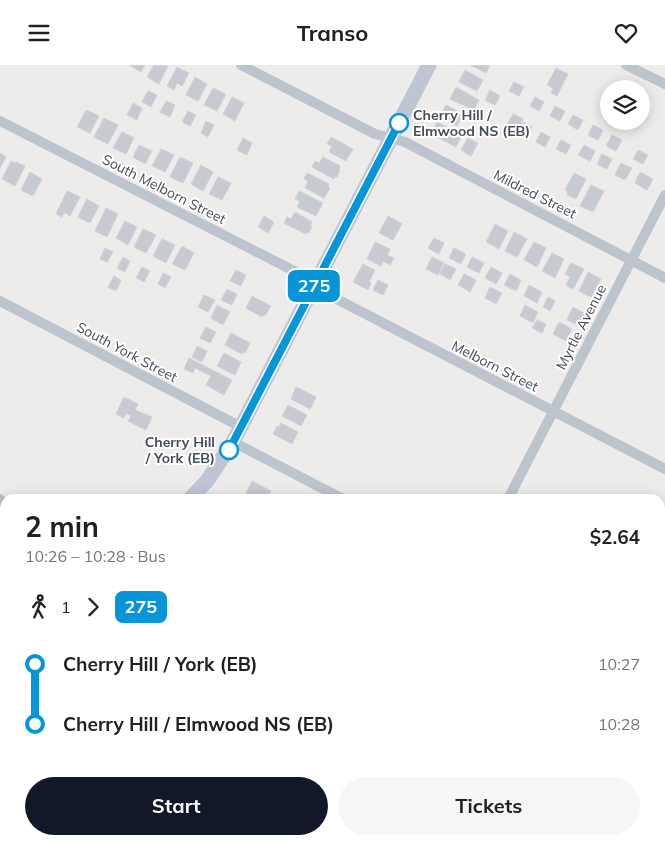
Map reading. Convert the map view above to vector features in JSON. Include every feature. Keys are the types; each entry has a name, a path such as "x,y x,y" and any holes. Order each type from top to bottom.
{"street":[{"name":"Mildred Street","path":"242,65 374,134 405,143 665,277"},
{"path":"195,494 207,481 233,442 429,65"},
{"path":"626,65 665,85"},
{"name":"South Melborn Street","path":"0,121 315,284"},
{"name":"Myrtle Avenue","path":"511,494 665,195"},
{"name":"Melborn Street","path":"315,284 327,294 665,469"},
{"name":"South York Street","path":"0,301 241,427"},
{"path":"233,442 333,494"}],"building":[{"path":"129,65 145,65 141,72"},
{"path":"154,65 168,66 159,84 147,77"},
{"path":"470,65 490,65 486,73"},
{"path":"177,67 189,73 182,86 177,83 174,90 167,86"},
{"path":"556,68 568,74 557,96 551,93 553,88 547,85"},
{"path":"465,70 483,80 477,91 459,82"},
{"path":"195,77 207,84 198,101 186,95"},
{"path":"514,82 524,87 519,96 509,91"},
{"path":"456,87 479,100 474,110 450,99"},
{"path":"213,88 226,94 217,111 204,105"},
{"path":"490,90 500,96 495,105 485,100"},
{"path":"148,91 157,95 151,107 142,102"},
{"path":"232,97 244,103 235,121 223,114"},
{"path":"535,97 544,102 539,111 530,106"},
{"path":"166,101 175,105 170,117 160,112"},
{"path":"133,103 142,108 137,120 127,115"},
{"path":"446,105 463,114 457,126 442,118 443,116 441,115"},
{"path":"555,106 565,111 560,121 550,116"},
{"path":"86,110 99,116 90,133 77,127"},
{"path":"188,111 196,115 190,126 182,122"},
{"path":"513,114 523,119 517,130 507,125"},
{"path":"573,115 583,120 578,130 568,124"},
{"path":"104,118 118,125 108,144 94,137"},
{"path":"206,121 214,125 208,137 201,133"},
{"path":"437,122 462,135 456,147 431,134"},
{"path":"522,122 532,127 527,137 517,132"},
{"path":"593,125 603,130 598,140 588,135"},
{"path":"122,132 134,138 126,154 113,148"},
{"path":"541,132 550,137 545,147 536,142"},
{"path":"612,135 622,140 616,151 606,146"},
{"path":"331,137 353,149 346,161 329,152 332,146 327,144"},
{"path":"243,138 252,143 247,155 237,150"},
{"path":"468,138 478,143 471,156 461,150"},
{"path":"561,140 571,145 566,154 556,149"},
{"path":"139,145 152,151 145,164 133,157"},
{"path":"584,145 595,151 590,161 578,155"},
{"path":"161,149 174,155 165,172 152,166"},
{"path":"638,150 648,155 643,164 633,159"},
{"path":"0,153 6,157 0,168"},
{"path":"602,154 612,159 607,169 597,164"},
{"path":"180,157 193,163 183,183 170,177"},
{"path":"323,157 340,166 337,177 335,176 334,179 312,167 315,161 319,163"},
{"path":"11,161 25,166 15,186 2,179"},
{"path":"621,163 632,168 625,180 615,175"},
{"path":"201,165 213,172 203,191 191,184"},
{"path":"30,172 42,179 33,196 21,190"},
{"path":"640,172 653,179 647,190 635,183"},
{"path":"307,173 329,184 328,187 330,188 324,198 305,188 308,181 304,179"},
{"path":"574,173 586,179 576,199 567,195 568,192 565,190"},
{"path":"218,177 231,183 222,200 209,194"},
{"path":"591,185 604,191 593,212 580,206"},
{"path":"67,191 80,197 70,216 64,212 62,217 56,214"},
{"path":"299,191 323,203 316,216 297,207 300,201 295,199"},
{"path":"87,199 99,206 90,223 78,217"},
{"path":"106,208 118,214 107,237 95,231"},
{"path":"295,212 312,222 309,233 307,232 306,234 284,223 287,217 291,219"},
{"path":"264,216 274,222 268,233 258,227"},
{"path":"388,216 402,224 393,240 379,233"},
{"path":"125,221 137,227 128,245 116,238"},
{"path":"495,224 508,231 499,249 486,242"},
{"path":"143,229 156,235 146,253 134,247"},
{"path":"514,232 527,239 517,257 505,251"},
{"path":"434,238 444,243 439,254 428,248"},
{"path":"162,239 175,245 166,263 153,256"},
{"path":"375,242 390,249 387,255 394,258 390,265 383,261 381,266 367,259"},
{"path":"534,242 546,248 537,267 524,260"},
{"path":"182,246 194,253 185,270 172,264"},
{"path":"105,248 113,252 107,262 100,259"},
{"path":"454,248 466,254 461,264 449,258"},
{"path":"552,253 564,259 555,278 542,271"},
{"path":"123,257 130,261 125,272 117,268"},
{"path":"432,257 444,263 438,275 426,269"},
{"path":"472,257 484,263 479,273 467,267"},
{"path":"571,263 584,269 573,289 566,285 570,277 565,274"},
{"path":"363,264 375,270 369,282 371,283 368,290 353,282"},
{"path":"445,264 456,269 450,280 440,274"},
{"path":"142,267 150,271 144,282 136,278"},
{"path":"491,267 502,273 496,284 485,278"},
{"path":"236,270 246,275 241,286 230,281"},
{"path":"588,272 601,279 591,297 579,291"},
{"path":"163,273 171,277 165,288 158,284"},
{"path":"464,274 476,280 470,292 458,285"},
{"path":"510,274 521,280 516,291 504,285"},
{"path":"114,276 121,280 116,291 108,287"},
{"path":"378,280 388,285 383,295 373,290"},
{"path":"529,285 542,292 537,303 524,296"},
{"path":"490,287 502,293 496,304 485,298"},
{"path":"227,289 237,294 232,305 221,300"},
{"path":"204,295 215,300 208,312 198,307"},
{"path":"252,296 271,306 265,316 263,315 262,317 246,308"},
{"path":"548,297 555,301 550,311 543,307"},
{"path":"217,305 230,312 223,325 211,318"},
{"path":"525,305 538,312 533,323 520,316"},
{"path":"573,307 586,314 580,326 567,320"},
{"path":"537,320 546,324 542,333 532,328"},
{"path":"559,322 572,329 566,341 553,334"},
{"path":"206,327 216,332 210,343 200,338"},
{"path":"231,333 250,343 245,353 243,352 242,354 225,345"},
{"path":"197,346 207,351 202,362 192,357"},
{"path":"224,353 241,362 235,375 217,366"},
{"path":"189,358 232,380 224,395 206,385 211,376 195,368 193,373 184,369"},
{"path":"296,387 316,397 310,409 291,399"},
{"path":"124,397 138,404 135,410 152,417 146,430 128,421 131,416 126,413 124,418 116,414"},
{"path":"288,405 307,415 301,426 282,416"},
{"path":"281,423 298,432 292,444 273,434"},
{"path":"252,481 271,491 270,494 246,493"}],"bus line":[{"name":"275","path":"229,450 399,123"}],"place":[{"name":"Cherry Hill / Elmwood NS (EB)","path":"399,123"},
{"name":"Cherry Hill / York (EB)","path":"229,450"}]}
